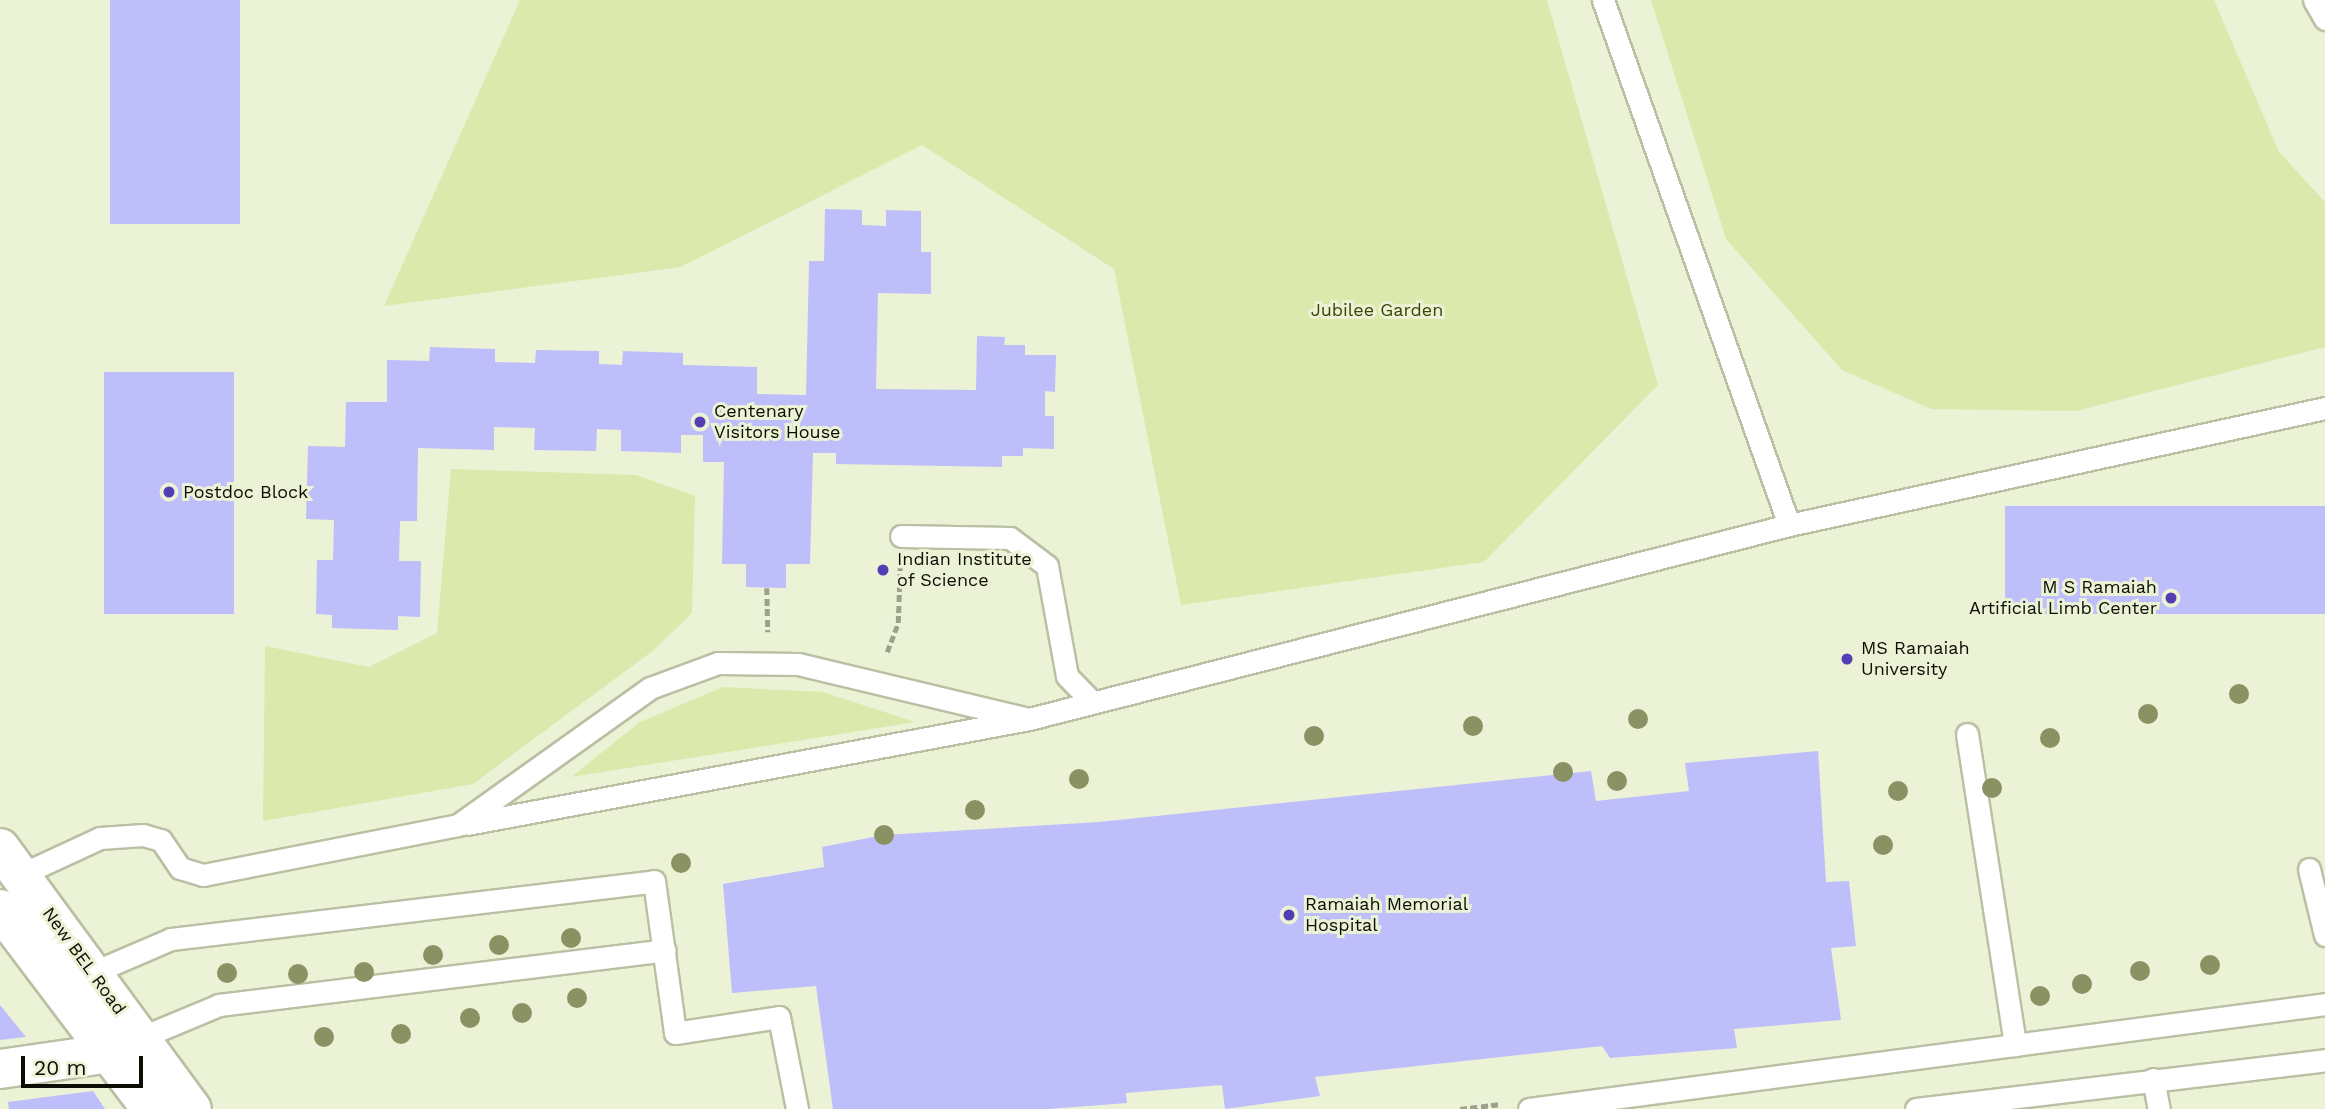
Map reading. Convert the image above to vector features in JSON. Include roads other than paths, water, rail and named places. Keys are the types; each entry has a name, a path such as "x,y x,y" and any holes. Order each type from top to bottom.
{"main road":[{"name":"New BEL Road","path":"10,861 94,972 151,1109"},
{"name":"New BEL Road","path":"0,909 125,1046 192,1109"},
{"path":"0,1069 125,1046"}],"lane":[{"path":"1603,0 1789,525"},
{"path":"2315,0 2325,19"},
{"path":"10,861 100,838 143,835 161,840 180,868 203,875 1029,719 1789,525 2325,408"},
{"path":"901,536 1010,538 1047,566 1067,676 1093,703"},
{"path":"458,825 650,688 718,663 798,664 1029,719"},
{"path":"1967,734 2015,1045"},
{"path":"2309,869 2325,935"},
{"path":"94,972 171,939 654,881 675,1033 776,1017 782,1020 797,1109"},
{"path":"125,1046 219,1005 665,950"},
{"path":"1529,1109 2325,1004"},
{"path":"1916,1109 2325,1060"},
{"path":"2153,1079 2159,1109"}],"place":[{"name":"Centenary Visitors House","path":"700,422"},
{"name":"Postdoc Block","path":"169,492"},
{"name":"Indian Institute of Science","path":"883,570"},
{"name":"M S Ramaiah Artificial Limb Center","path":"2171,598"},
{"name":"MS Ramaiah University","path":"1847,659"},
{"name":"Ramaiah Memorial Hospital","path":"1289,915"}],"park label":[{"name":"Jubilee Garden","path":"1377,310"}]}
